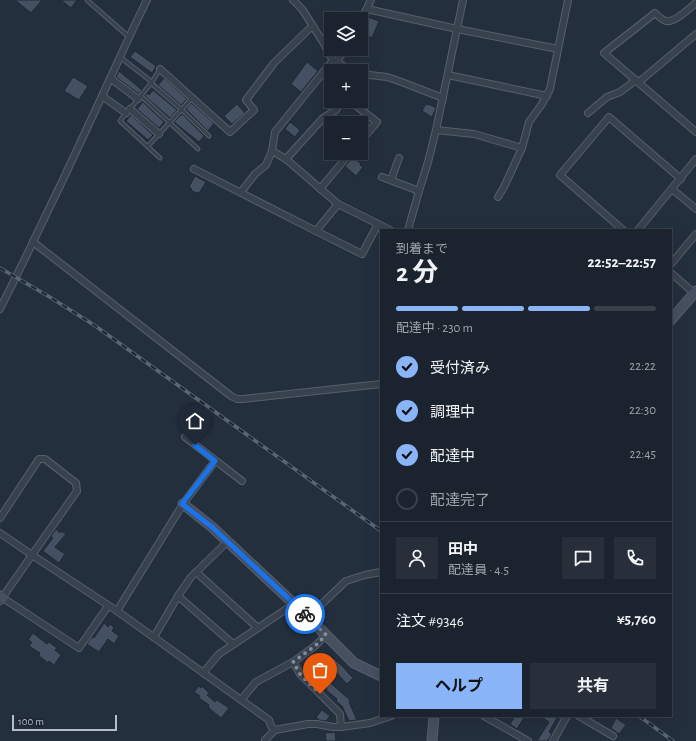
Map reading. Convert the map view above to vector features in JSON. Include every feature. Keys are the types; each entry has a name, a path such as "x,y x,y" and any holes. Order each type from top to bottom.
{"street":[{"path":"0,309 102,96 146,0"},
{"path":"293,0 302,9 323,42 328,54 339,64"},
{"path":"365,12 371,0"},
{"path":"408,229 442,108 442,98 463,0"},
{"path":"498,196 504,187 522,148 529,122 542,104 550,89 566,0"},
{"path":"696,2 673,21 666,22 656,13 604,53 696,132"},
{"path":"367,9 457,29 558,48"},
{"path":"160,69 230,132 254,110 246,100 274,63 313,26"},
{"path":"588,114 607,97 620,92 637,81 696,34"},
{"path":"241,192 255,174 266,165 272,151 275,132 340,56"},
{"path":"368,75 387,77 442,98"},
{"path":"448,75 547,96"},
{"path":"110,78 139,98"},
{"path":"102,96 128,111 159,134"},
{"path":"286,159 323,118 337,108"},
{"path":"359,108 377,122 368,133"},
{"path":"622,229 560,175 609,117 681,179"},
{"path":"436,130 474,134 522,148"},
{"path":"272,151 286,159 338,204 388,229"},
{"path":"390,180 399,158"},
{"path":"639,229 696,159"},
{"path":"320,189 344,160"},
{"path":"194,169 362,254 378,224"},
{"path":"382,177 419,191"},
{"path":"672,189 696,209"},
{"path":"316,231 338,204"},
{"path":"672,263 696,234"},
{"path":"32,242 231,396 237,399 380,384"},
{"path":"672,274 695,292 672,319"},
{"path":"185,437 242,481"},
{"path":"0,518 39,459 45,459 76,483 77,491 1,598 79,648 108,606"},
{"path":"116,611 182,504 215,461"},
{"path":"182,504 212,527 308,617 354,663 380,676"},
{"path":"0,533 154,637 269,720 271,726 275,730"},
{"path":"154,637 191,577 227,542"},
{"path":"196,572 258,628"},
{"path":"308,617 346,581 380,572"},
{"path":"178,596 233,644"},
{"path":"203,673 219,654 294,604"},
{"path":"241,700 256,682 293,662 315,646 326,635"},
{"path":"293,662 300,674 340,714 341,727"},
{"path":"266,741 265,740 275,730 308,724 341,727 370,723 388,717"},
{"path":"432,741 434,717"},
{"path":"486,717 528,741"},
{"path":"553,741 566,717"},
{"path":"581,717 613,736"}],"lane":[{"path":"87,0 129,37"},
{"path":"120,57 151,82 209,136"},
{"path":"160,69 120,121 160,158"},
{"path":"139,98 170,122 198,149"},
{"path":"148,146 192,98"}],"building":[{"path":"15,0 42,0 31,13"},
{"path":"61,0 77,0 71,8"},
{"path":"368,17 379,21 372,38 368,36"},
{"path":"135,51 156,66 152,73 130,57"},
{"path":"307,62 318,71 301,92 291,84"},
{"path":"119,71 142,90 139,94 116,77"},
{"path":"73,77 88,86 79,100 64,91"},
{"path":"164,78 187,99 181,105 158,85"},
{"path":"153,90 177,110 170,118 145,96 147,93 149,95"},
{"path":"143,102 164,122 159,128 137,109"},
{"path":"191,103 214,123 208,131 186,109"},
{"path":"237,104 245,113 232,124 224,116"},
{"path":"426,104 436,108 432,117 422,111"},
{"path":"182,114 204,136 199,142 174,122"},
{"path":"131,115 153,135 148,140 126,121"},
{"path":"290,122 300,130 295,137 285,129"},
{"path":"350,160 356,160 363,167 356,176 345,166"},
{"path":"195,176 206,182 199,193 191,190 192,189 189,187"},
{"path":"56,529 60,533 61,531 66,534 55,547 65,554 59,563 43,551 53,538 51,536"},
{"path":"104,623 108,627 110,624 114,628 112,631 119,636 114,644 108,639 99,652 87,644 92,637 94,638"},
{"path":"33,633 47,644 49,642 57,648 55,650 61,655 54,665 49,661 48,663 39,656 40,653 29,646 32,642 28,640"},
{"path":"333,658 353,678 347,684 335,671 327,680 350,700 349,702 357,720 349,721 342,706 336,701 337,699 314,677 320,671 321,672"},
{"path":"199,686 201,688 202,686 209,693 207,695 215,702 217,700 229,708 221,718 210,709 208,706 209,705 199,698 200,696 194,692"},
{"path":"322,710 330,716 326,721 319,720 316,717"},
{"path":"514,717 524,717 517,729 510,724"},
{"path":"542,717 557,717 549,732 552,734 547,741 537,741 549,722"},
{"path":"616,718 626,725 619,734 611,728"},
{"path":"335,732 336,741 326,741 325,733"}],"railway":[{"path":"0,268 94,325 380,530"},
{"path":"640,717 673,741"}],"way so far":[{"path":"305,614 326,635 315,646 293,662 300,674 320,694"}],"route":[{"path":"195,445 215,461 182,504 212,527 305,614"}]}
